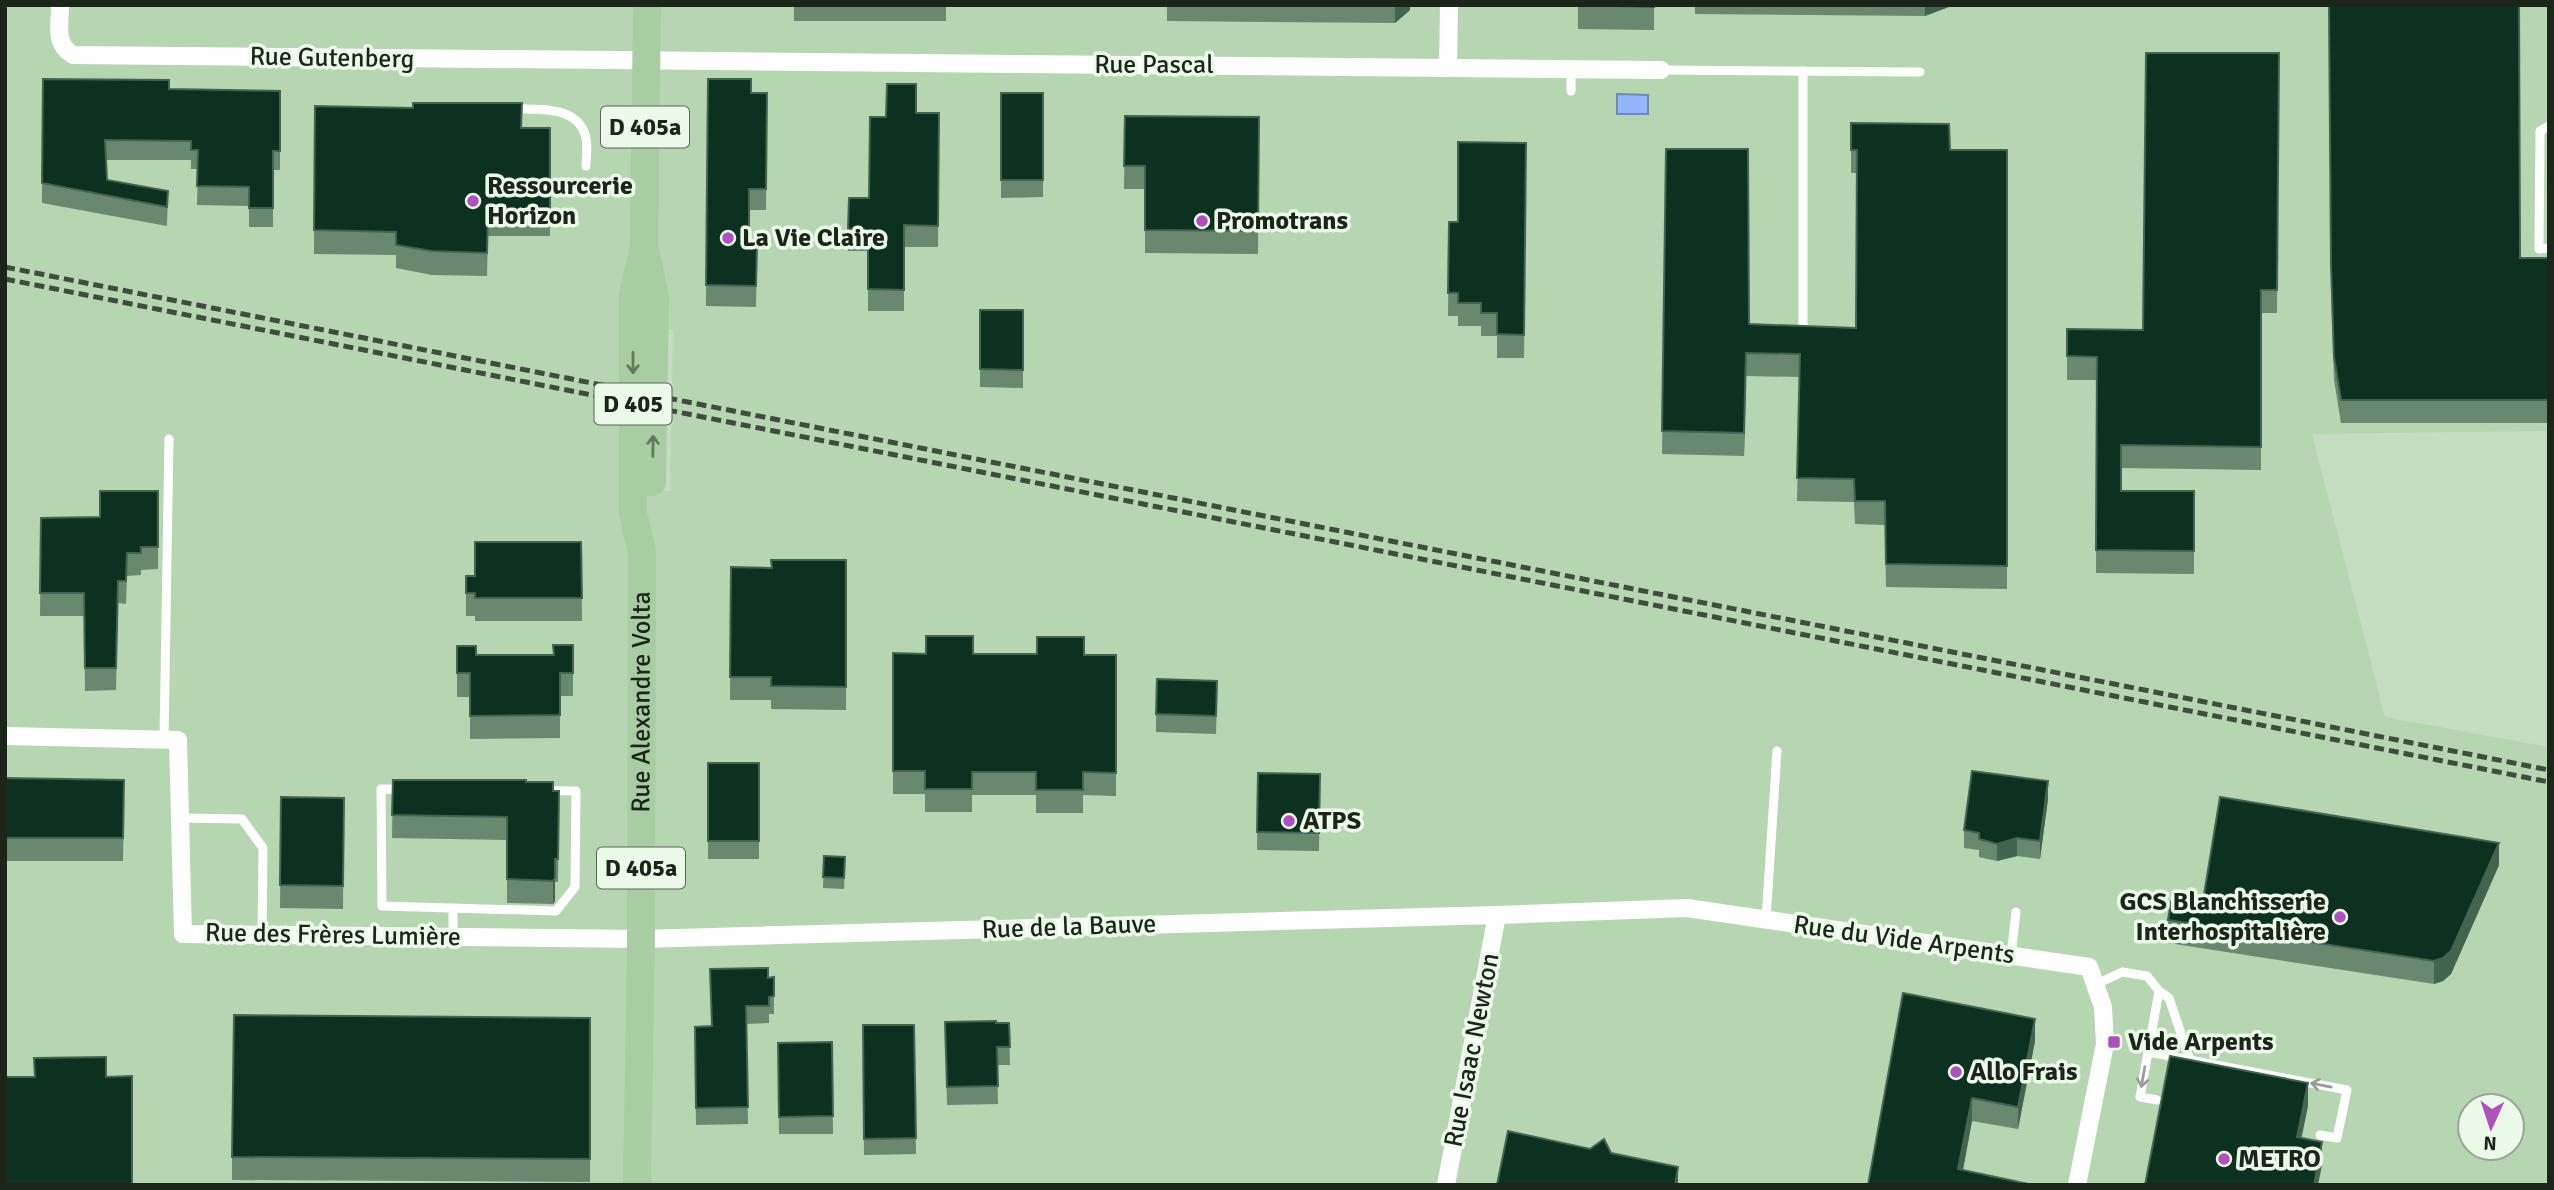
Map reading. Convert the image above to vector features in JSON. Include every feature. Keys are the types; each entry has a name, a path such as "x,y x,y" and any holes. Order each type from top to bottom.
{"main road":[{"name":"D 405a","path":"644,296 647,5"},
{"name":"D 405","path":"642,514 644,296"},
{"name":"Rue Alexandre Volta","path":"637,1185 641,939 642,514"}],"street":[{"name":"Rue Gutenberg","path":"60,5 60,42 64,50 73,55 646,60"},
{"path":"1448,5 1448,67"},
{"name":"Rue Pascal","path":"646,60 1661,70"},
{"path":"5,736 164,739"},
{"name":"Rue des Frères Lumière","path":"164,739 178,740 183,934 641,939"},
{"name":"Rue du Vide Arpents","path":"1497,915 1687,908 2089,967 2095,985"},
{"name":"Rue de la Bauve","path":"641,939 1497,915"},
{"name":"Rue Isaac Newton","path":"1447,1185 1497,915"},
{"path":"2077,1185 2105,1044 2103,1007 2095,985"}],"lane":[{"path":"1571,68 1571,91"},
{"path":"1661,70 1920,72"},
{"path":"1803,71 1803,329"},
{"path":"495,108 548,109 568,114 582,126 587,139 586,166"},
{"path":"2549,126 2540,131 2539,249 2549,248"},
{"path":"164,739 169,439"},
{"path":"1766,919 1777,751"},
{"path":"381,789 576,791 575,887 556,911 453,909 382,906 381,789"},
{"path":"180,818 242,819 263,848 262,934"},
{"path":"453,909 453,937"},
{"path":"2011,956 2016,912"},
{"path":"2095,985 2122,972 2147,976 2159,991 2169,998 2190,1060"},
{"path":"2157,1100 2140,1097 2159,991"},
{"path":"2148,1052 2347,1090 2337,1138 2320,1135"}],"shaded area":[{"path":"5,5 2549,5 2549,431 2312,434 2385,717 2549,747 2549,1185 5,1185","holes":["634,323 673,330 670,492 623,483"]}],"water":[{"path":"1617,94 1648,95 1648,114 1617,114"}],"building":[{"path":"1578,5 1654,5 1654,7"},
{"path":"2329,5 2519,5 2520,258 2549,258 2549,400 2341,400 2334,357 2331,264"},
{"path":"2146,53 2279,53 2277,290 2261,290 2261,447 2121,445 2121,491 2194,491 2194,551 2096,550 2097,357 2067,356 2067,329 2143,330"},
{"path":"43,79 169,80 169,89 280,91 280,151 273,151 273,208 249,208 249,187 197,186 198,150 191,150 191,141 105,140 107,180 168,191 167,207 42,183"},
{"path":"708,79 751,79 751,93 767,93 766,189 749,189 749,245 757,246 756,286 706,285"},
{"path":"887,84 916,84 916,113 939,113 938,226 904,225 904,290 868,289 868,230 848,229 849,198 869,198 870,117 886,117"},
{"path":"1001,93 1043,93 1043,180 1001,180"},
{"path":"413,103 522,103 521,128 550,128 550,212 488,213 487,253 432,251 396,245 396,232 314,230 315,106 413,108"},
{"name":"Promotrans","path":"1125,116 1259,117 1258,231 1145,230 1145,166 1124,166"},
{"path":"1851,123 1949,124 1950,150 2007,150 2007,566 1886,564 1885,501 1855,501 1854,479 1797,478 1800,354 1746,353 1744,433 1662,431 1666,149 1748,149 1749,324 1856,328 1857,150 1851,150"},
{"path":"1458,142 1526,143 1524,335 1497,334 1497,313 1481,313 1481,303 1458,303 1458,293 1448,293 1449,222 1458,222"},
{"path":"980,310 1023,310 1023,370 980,369"},
{"path":"100,491 158,491 158,547 141,547 141,553 127,553 126,581 118,581 116,668 85,668 84,593 40,593 41,518 100,517"},
{"path":"475,542 581,542 582,598 475,598 475,593 466,593 466,576 475,576"},
{"path":"771,560 846,560 846,687 771,686 771,677 730,677 731,567 772,568"},
{"path":"926,636 973,636 973,654 1037,654 1037,637 1084,637 1084,655 1116,655 1116,773 1083,772 1083,790 1036,790 1036,772 972,772 972,789 925,789 925,771 893,771 893,653 926,654"},
{"path":"553,645 573,645 573,673 560,673 560,715 470,716 470,673 457,673 457,646 476,646 476,655 554,655"},
{"path":"1157,679 1217,681 1216,716 1156,714"},
{"path":"708,763 759,763 759,841 708,841"},
{"path":"1972,771 2048,781 2040,841 2017,838 1997,844 1979,839 1979,833 1964,830"},
{"name":"ATPS","path":"1258,773 1320,774 1319,833 1257,832"},
{"path":"5,778 124,780 123,838 5,838"},
{"path":"393,780 553,782 553,791 559,791 558,859 555,859 555,878 553,881 507,879 507,817 392,815"},
{"path":"281,797 344,798 343,886 280,885"},
{"name":"GCS Blanchisserie Interhospitalière","path":"2220,797 2499,843 2451,951 2434,961 2168,920 2171,902 2202,907"},
{"path":"824,856 845,857 844,878 823,877"},
{"path":"768,968 768,978 774,977 774,996 769,997 769,1006 746,1006 748,1107 696,1108 695,1027 712,1026 710,969"},
{"name":"Allo Frais","path":"1903,993 2035,1019 2018,1107 1972,1098 1958,1169 2033,1185 1868,1185"},
{"path":"234,1015 590,1018 590,1159 232,1157"},
{"path":"945,1022 1009,1023 1010,1047 997,1047 998,1086 947,1087"},
{"path":"863,1025 914,1025 916,1138 864,1139"},
{"path":"832,1042 833,1116 779,1117 778,1043"},
{"path":"2170,1056 2308,1083 2297,1137 2322,1142 2314,1185 2145,1185"},
{"path":"106,1057 106,1077 132,1076 132,1185 5,1185 5,1077 35,1077 34,1058"},
{"path":"1508,1131 1590,1149 1604,1139 1611,1153 1678,1167 1675,1185 1497,1185"}],"railway":[{"path":"5,267 2549,770"},
{"path":"5,279 2549,782"}],"place":[{"name":"Ressourcerie Horizon","path":"473,201"},
{"name":"Promotrans","path":"1202,221"},
{"name":"La Vie Claire","path":"728,238"},
{"name":"ATPS","path":"1289,821"},
{"name":"GCS Blanchisserie Interhospitalière","path":"2340,917"},
{"name":"Vide Arpents","path":"2114,1042"},
{"name":"Allo Frais","path":"1956,1072"},
{"name":"METRO","path":"2224,1159"}]}
